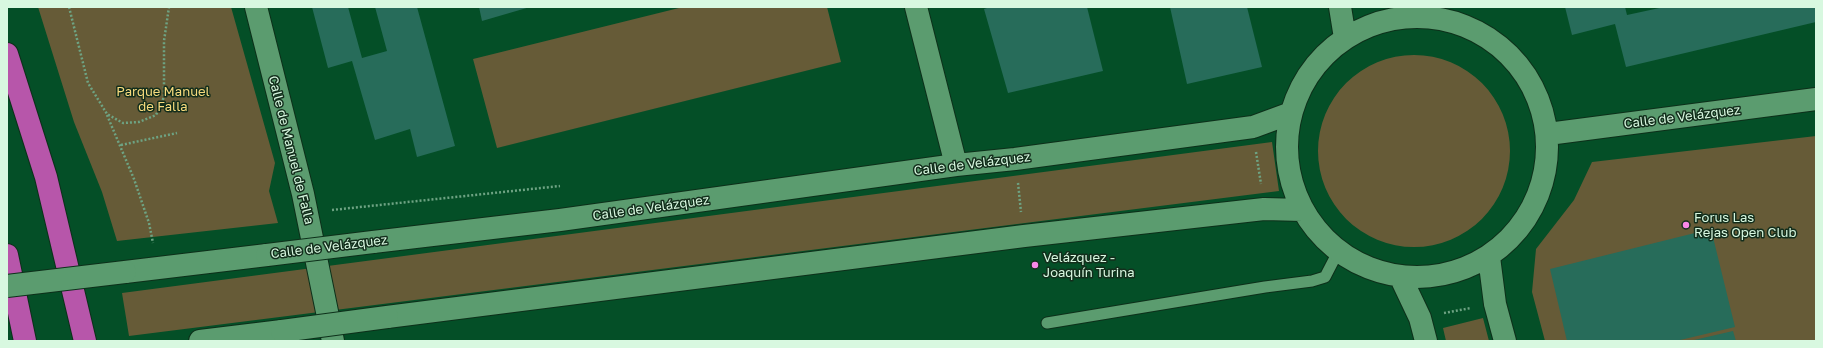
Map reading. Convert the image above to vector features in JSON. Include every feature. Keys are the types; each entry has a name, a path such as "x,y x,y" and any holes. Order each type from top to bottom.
{"highway":[{"path":"7,54 46,177 85,341"},
{"path":"7,255 25,341"}],"street":[{"name":"Calle de Manuel de Falla","path":"256,7 307,213 333,341"},
{"path":"916,7 956,165"},
{"path":"1340,7 1345,38"},
{"path":"1434,12 1477,31 1512,56 1536,92 1548,134 1544,181 1524,224 1490,257 1447,275 1401,278 1362,266 1328,243 1303,210 1288,162 1291,113 1303,84 1321,58 1345,38 1389,19 1434,12"},
{"name":"Calle de Velázquez","path":"1548,134 1816,99"},
{"name":"Calle de Velázquez","path":"7,286 574,218 956,165 1015,159 1253,128 1291,113"},
{"path":"200,341 1024,236 1264,208 1303,210"},
{"path":"1490,257 1495,304 1504,341"},
{"path":"1401,278 1420,318 1426,341"}],"lane":[{"path":"1047,323 1265,287 1312,281 1325,277 1339,250"}],"path":[{"path":"69,7 88,83 107,114 121,146 149,223 154,245"},
{"path":"107,114 124,123 139,122 156,115 164,97 164,41 169,7"},
{"path":"1253,128 1264,208"},
{"path":"121,146 177,133"},
{"path":"1015,159 1024,236"},
{"path":"307,213 560,186"},
{"path":"1420,318 1495,304"}],"green space":[{"name":"Parque Manuel de Falla","path":"38,7 231,7 275,163 269,191 278,223 117,241 102,192 74,122"},
{"path":"683,7 827,7 841,62 497,148 473,59"},
{"path":"1405,55 1423,55 1451,62 1467,71 1482,83 1494,98 1503,114 1510,142 1510,160 1503,188 1494,204 1482,219 1467,231 1451,240 1423,247 1405,247 1386,243 1369,236 1353,225 1340,212 1329,196 1322,179 1318,160 1318,142 1322,123 1329,106 1340,90 1353,77 1369,66 1386,59"},
{"name":"Forus Las Rejas Open Club","path":"1816,136 1816,341 1545,341 1532,292 1536,249 1574,200 1592,162"},
{"path":"1272,142 1279,191 129,336 122,293"},
{"path":"1483,318 1489,341 1446,341 1443,328"}],"building":[{"path":"312,7 348,7 362,58 387,51 375,7 417,7 455,146 417,157 410,129 375,140 352,61 328,68"},
{"path":"479,7 530,7 482,21"},
{"path":"990,7 1087,7 1103,71 1008,93 984,9"},
{"path":"1170,7 1247,7 1262,67 1187,84"},
{"path":"1565,7 1625,7 1627,15 1664,7 1816,7 1816,22 1626,67 1615,24 1572,35"},
{"path":"1711,229 1735,327 1676,341 1567,341 1550,269"},
{"path":"1733,331 1736,341 1694,341 1694,340"}],"place":[{"name":"Forus Las Rejas Open Club","path":"1686,225"},
{"name":"Velázquez - Joaquín Turina","path":"1035,265"}]}
